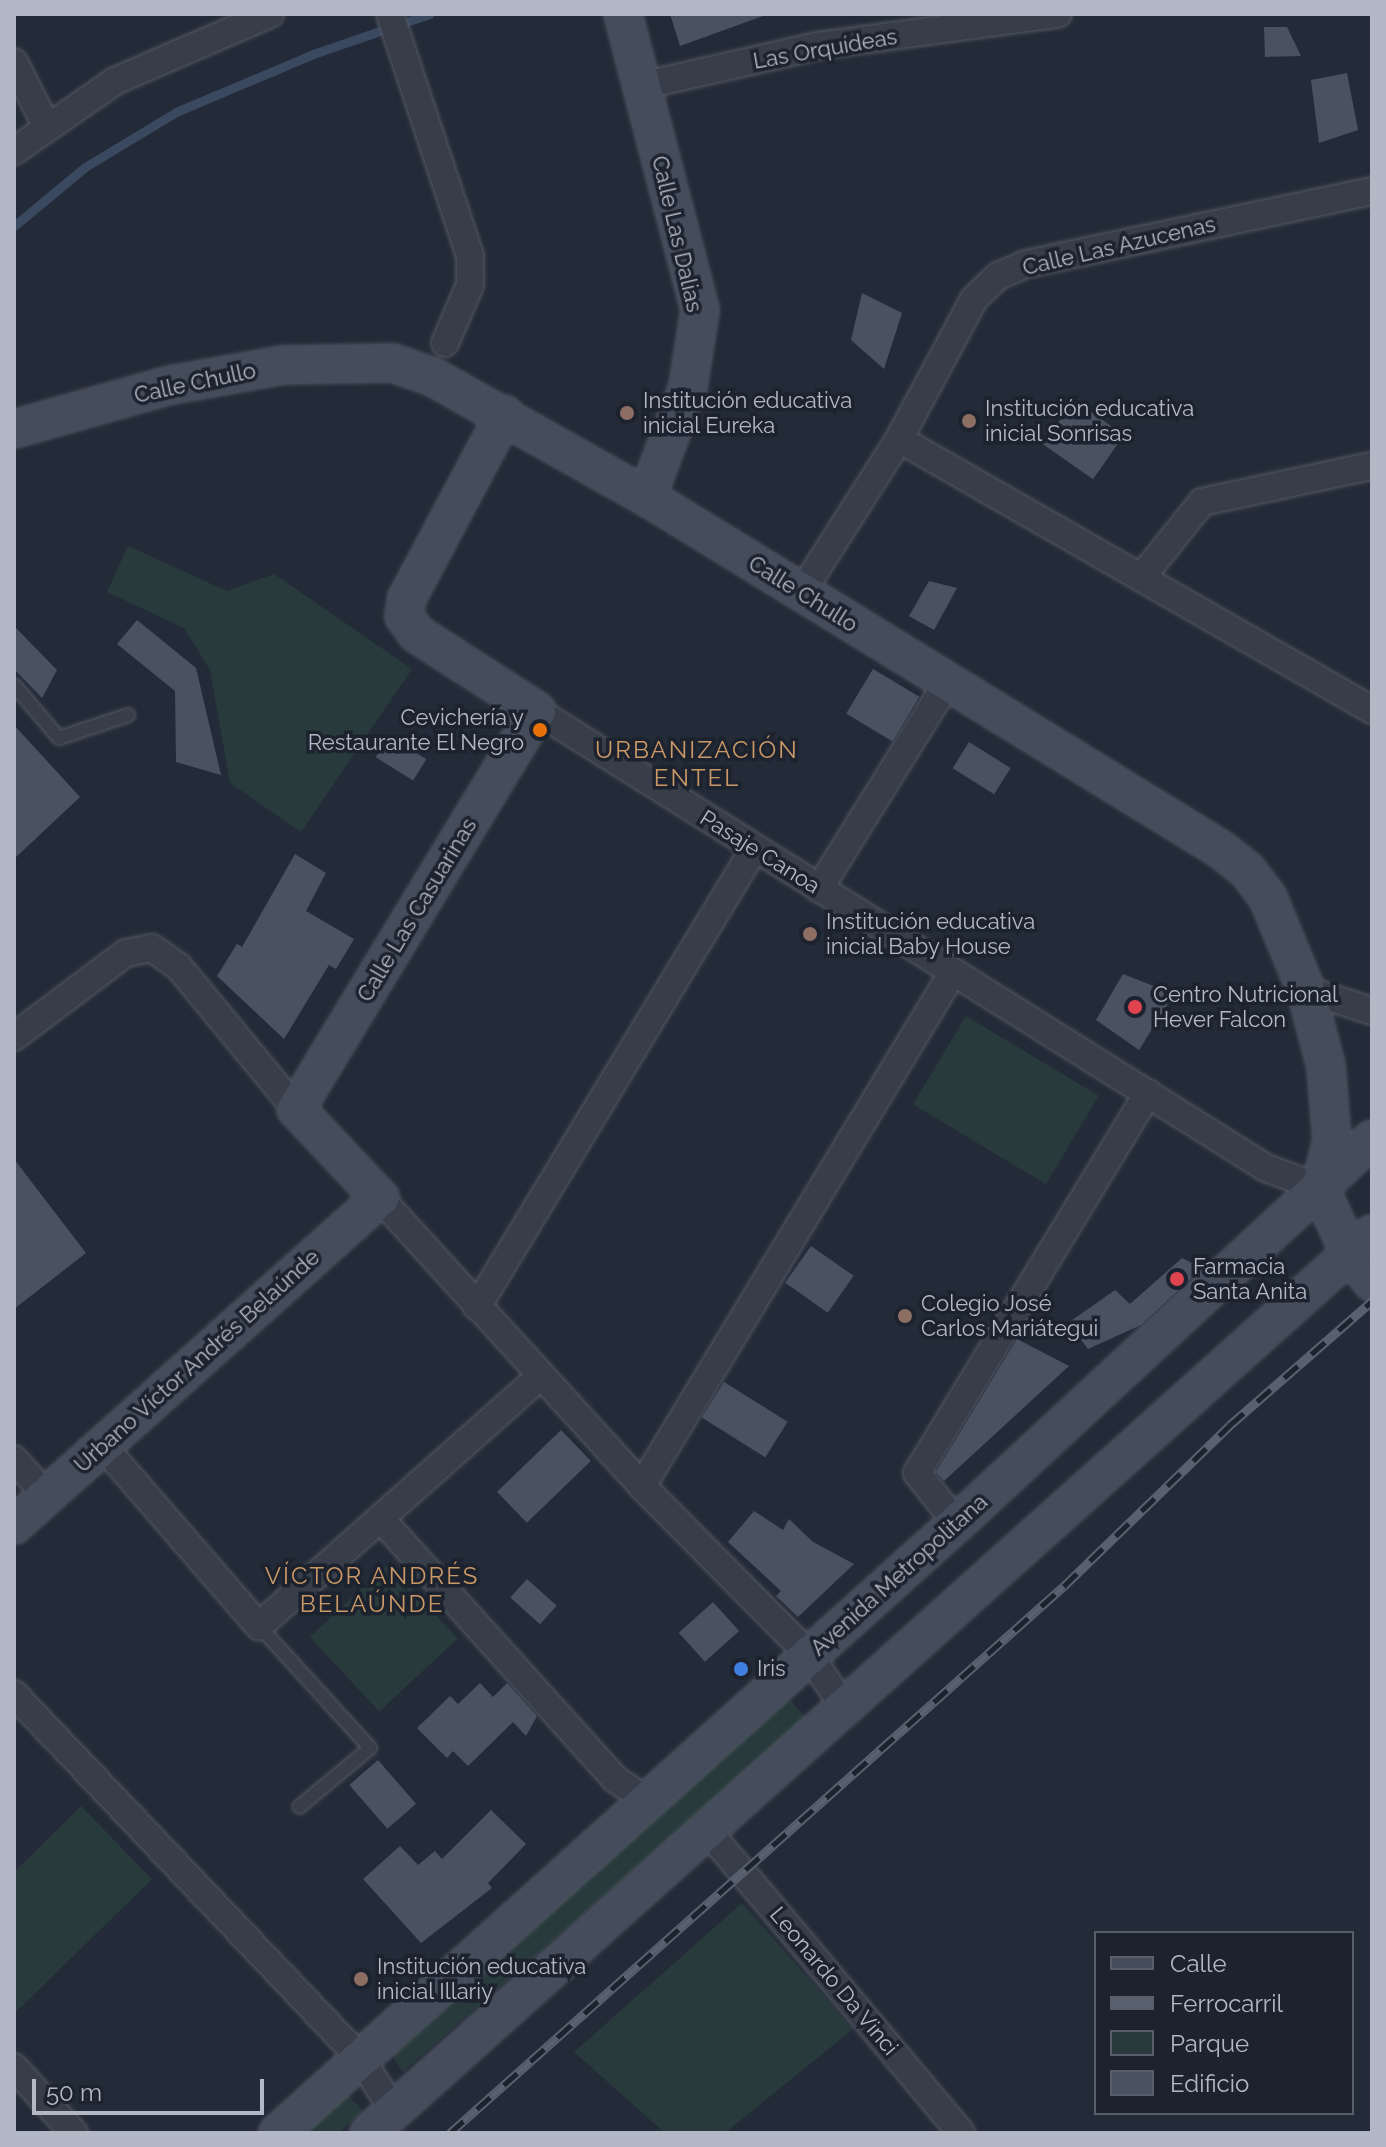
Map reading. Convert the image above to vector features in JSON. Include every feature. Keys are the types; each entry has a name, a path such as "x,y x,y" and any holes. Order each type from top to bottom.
{"street":[{"path":"390,14 470,256 470,285 445,343"},
{"name":"Calle Las Dalias","path":"623,14 700,310 688,387 647,497"},
{"name":"Las Orquídeas","path":"638,79 817,46 1058,14"},
{"path":"14,151 46,125 115,81 260,16"},
{"path":"14,62 46,125"},
{"name":"Calle Las Azucenas","path":"801,593 899,439 974,299 998,276 1026,264 1372,191"},
{"name":"Calle Chullo","path":"14,429 171,385 283,365 351,360 393,363 433,377 505,414 647,497 1247,870 1268,898 1306,990 1326,1066 1332,1141 1320,1188"},
{"name":"Pasaje Canoa","path":"505,414 407,598 404,616 417,634 754,849 1266,1168 1320,1188"},
{"path":"899,439 1372,710"},
{"path":"1141,578 1202,502 1372,466"},
{"path":"819,889 947,683"},
{"name":"Calle Las Casuarinas","path":"296,1109 537,711"},
{"path":"477,1307 754,849"},
{"path":"14,1037 126,953 152,948 178,966 296,1109 477,1307 642,1486 810,1656 844,1707"},
{"path":"642,1486 953,972"},
{"path":"1306,990 1372,1011"},
{"path":"957,1523 917,1473 1148,1093"},
{"name":"Avenida Metropolitana","path":"278,2133 957,1523 1372,1139"},
{"path":"1320,1188 1361,1244 1372,1282"},
{"name":"Urbano Víctor Andrés Belaúnde","path":"14,1525 380,1198"},
{"path":"14,1694 361,2059 381,2122 1361,1244"},
{"path":"102,1445 259,1626 541,1376"},
{"path":"14,1459 47,1496"},
{"path":"381,1519 615,1779 648,1801"},
{"name":"Leonardo Da Vinci","path":"707,1830 961,2133"},
{"path":"14,2067 74,2133"}],"lane":[{"path":"14,685 59,738 128,715"},
{"path":"259,1626 370,1748 299,1807"}],"green space":[{"path":"128,546 227,591 274,574 412,669 301,832 230,783 210,670 184,628 107,592"},
{"path":"966,1016 1099,1096 1046,1184 913,1104"},
{"path":"388,1564 458,1639 379,1712 310,1637"},
{"path":"787,1697 807,1718 403,2072 392,2056"},
{"path":"81,1806 152,1879 14,2014 14,1872"},
{"path":"742,1903 853,2029 725,2133 665,2133 574,2052"},
{"path":"347,2094 363,2111 339,2133 305,2133"}],"building":[{"path":"670,14 763,14 763,16 680,46"},
{"path":"1264,27 1287,27 1301,56 1265,57"},
{"path":"1347,73 1358,130 1319,143 1311,80"},
{"path":"862,293 902,313 884,369 851,340"},
{"path":"1074,400 1124,435 1093,479 1043,444"},
{"path":"929,581 957,588 934,630 909,616"},
{"path":"137,620 196,668 221,775 176,762 175,691 117,644"},
{"path":"14,626 57,670 42,698 14,669"},
{"path":"873,669 919,697 893,741 846,714"},
{"path":"14,725 80,797 14,859"},
{"path":"389,736 426,759 413,781 376,757"},
{"path":"969,742 1011,768 994,794 953,768"},
{"path":"295,854 326,873 306,911 354,939 336,969 329,965 284,1039 217,976 237,944 242,947"},
{"name":"Centro Nutricional Hever Falcon","path":"1123,974 1174,994 1139,1050 1096,1020"},
{"path":"14,1159 86,1253 14,1309"},
{"path":"811,1246 854,1276 828,1313 785,1283"},
{"path":"1182,1258 1202,1268 1141,1325 1088,1349 1068,1323 1115,1290 1130,1304"},
{"path":"1017,1339 1069,1366 944,1481 936,1472"},
{"path":"724,1382 788,1422 765,1457 702,1418"},
{"path":"561,1430 591,1461 527,1523 497,1492"},
{"path":"754,1511 783,1530 789,1519 813,1542 854,1564 798,1617 776,1596 781,1591 728,1542"},
{"path":"527,1579 557,1606 540,1624 510,1598"},
{"path":"713,1602 739,1631 705,1662 679,1633"},
{"path":"480,1683 493,1697 507,1683 537,1716 526,1736 513,1722 468,1766 453,1751 447,1758 417,1728 450,1696 458,1704"},
{"path":"378,1760 416,1804 387,1829 349,1785"},
{"path":"491,1810 526,1844 488,1883 492,1888 421,1943 363,1879 400,1846 418,1865 435,1851 442,1859"}],"waterway":[{"path":"14,226 85,167 176,112 316,53 429,14"}],"railway":[{"path":"450,2133 1064,1586 1230,1425 1372,1301"}],"place":[{"name":"Institución educativa inicial Eureka","path":"627,413"},
{"name":"Institución educativa inicial Sonrisas","path":"969,421"},
{"name":"Cevichería y Restaurante El Negro","path":"540,730"},
{"name":"Institución educativa inicial Baby House","path":"810,934"},
{"name":"Centro Nutricional Hever Falcon","path":"1135,1007"},
{"name":"Farmacia Santa Anita","path":"1177,1279"},
{"name":"Colegio José Carlos Mariátegui","path":"905,1316"},
{"name":"Iris","path":"741,1669"},
{"name":"Institución educativa inicial Illariy","path":"361,1979"}],"district":[{"name":"URBANIZACIÓN ENTEL","path":"697,764"},
{"name":"VÍCTOR ANDRÉS BELAÚNDE","path":"372,1590"}]}
